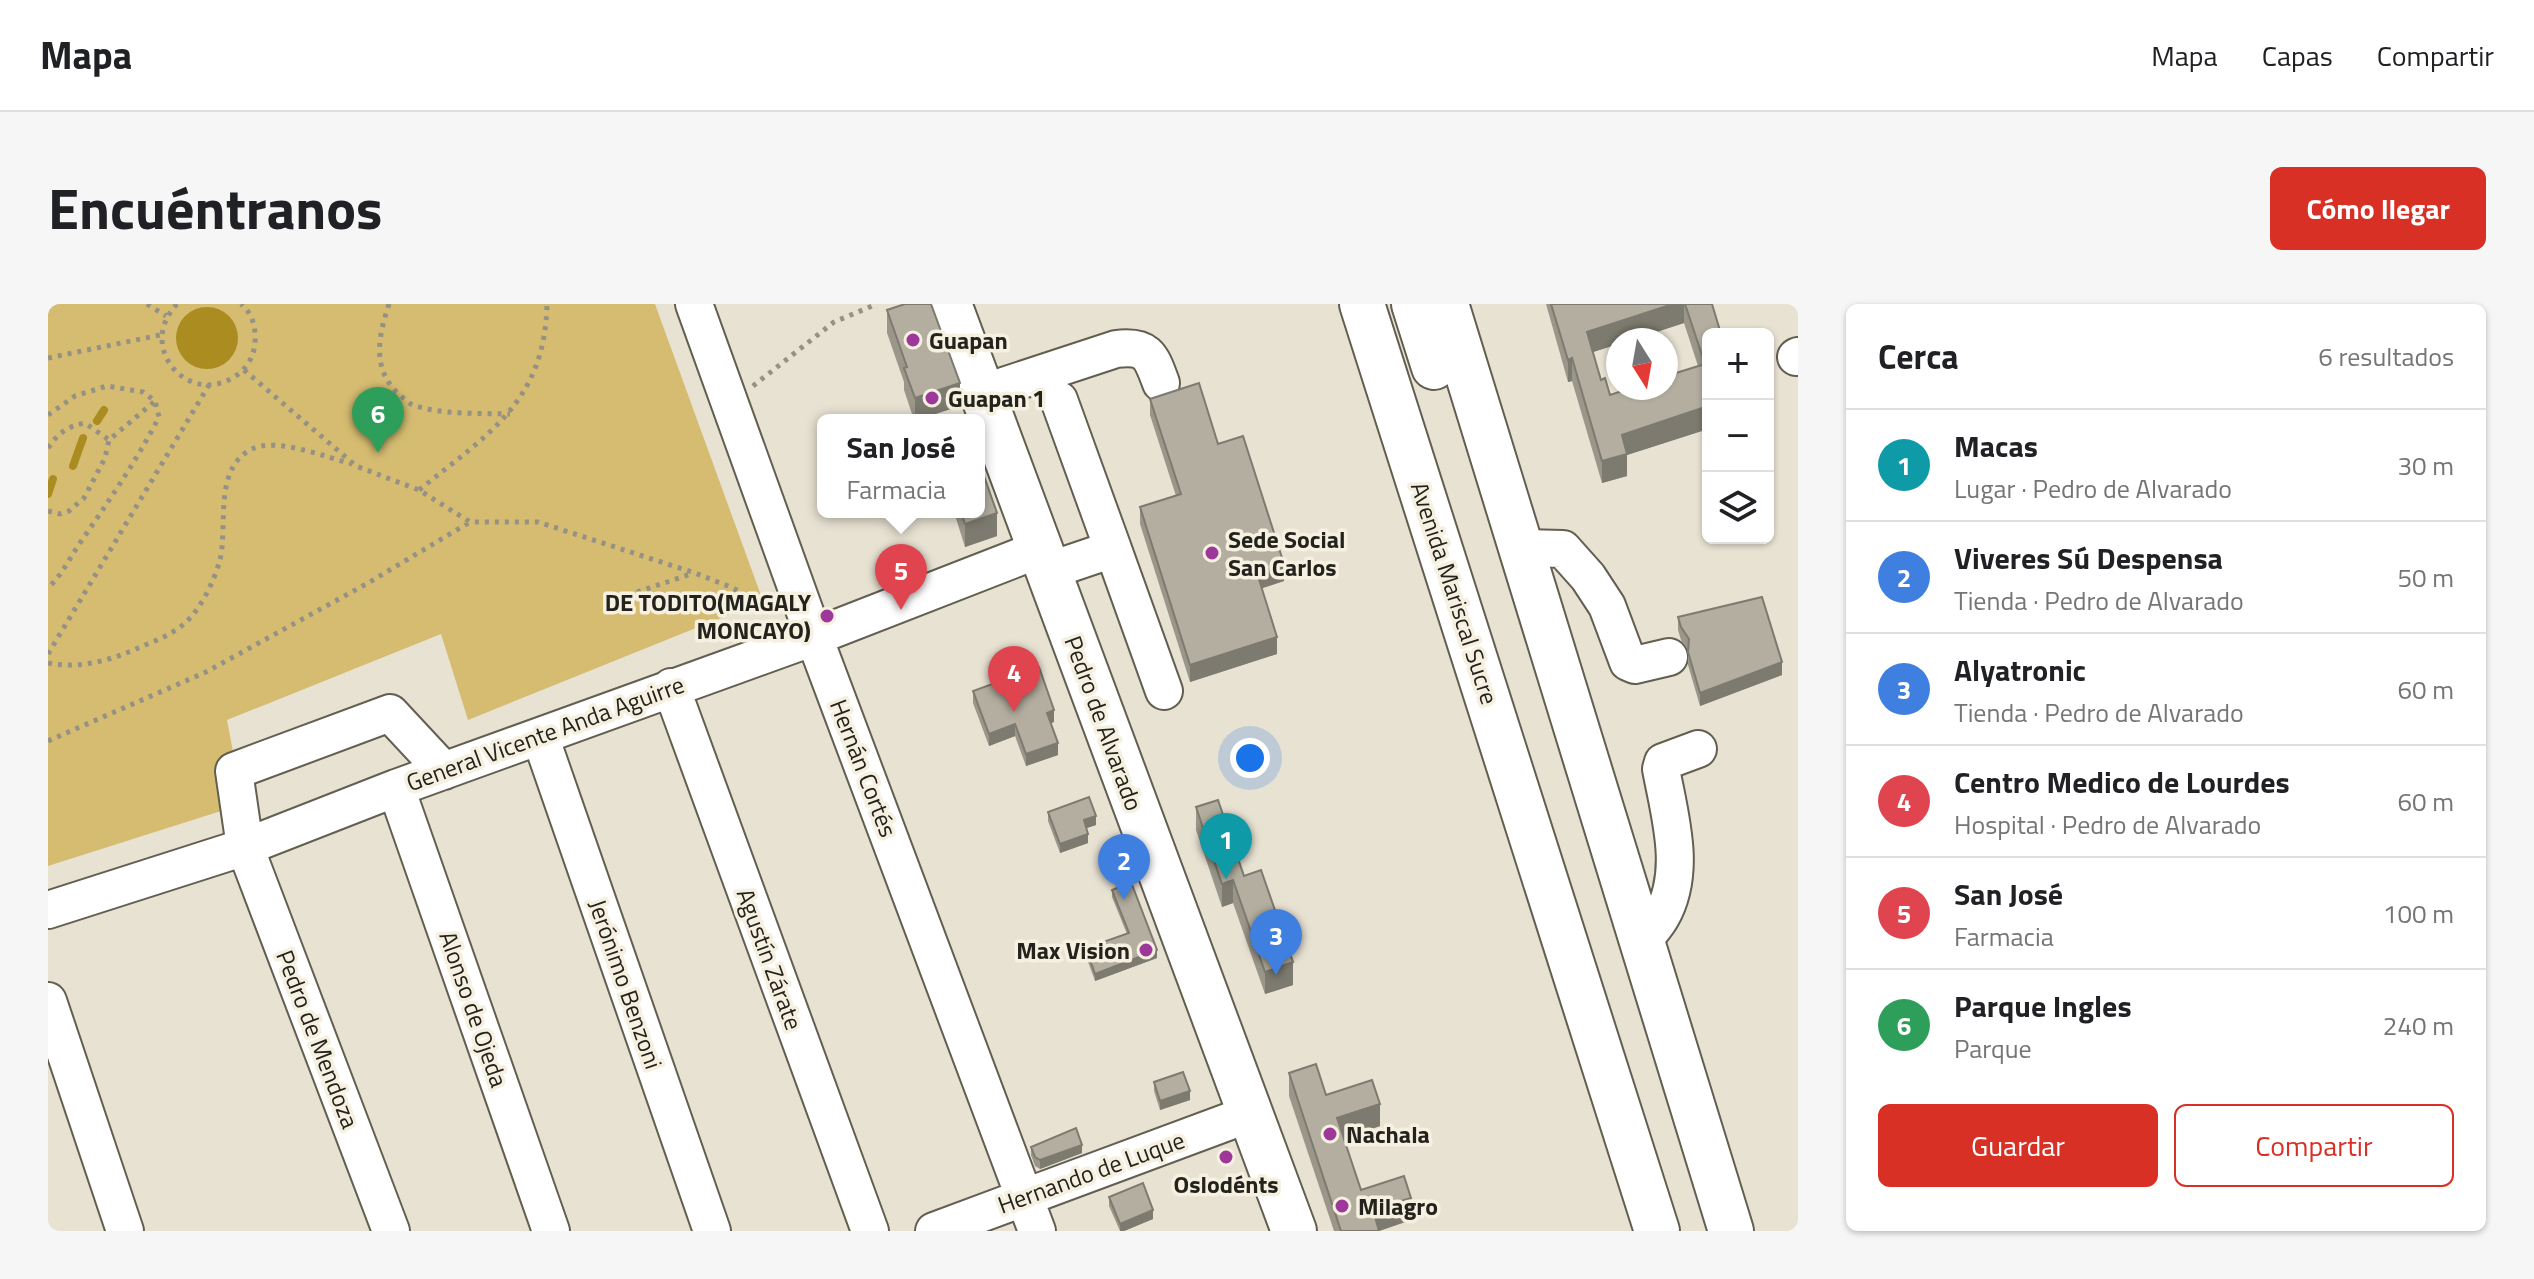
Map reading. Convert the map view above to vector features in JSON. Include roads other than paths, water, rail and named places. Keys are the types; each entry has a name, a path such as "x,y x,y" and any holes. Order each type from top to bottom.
{"main road":[{"name":"Pedro de Alvarado","path":"949,304 1294,1231"},
{"name":"Avenida Mariscal Sucre","path":"1362,304 1657,1231"},
{"name":"Avenida Mariscal Sucre","path":"1390,304 1504,665 1547,883"},
{"name":"Avenida Mariscal Sucre","path":"1414,304 1478,504 1575,786 1612,848"},
{"name":"Avenida Mariscal Sucre","path":"1446,304 1731,1231"}],"street":[{"name":"Hernán Cortés","path":"694,304 814,637 1037,1231"},
{"path":"982,393 1130,347 1152,358 1161,383"},
{"path":"1059,400 1164,691"},
{"path":"1521,548 1563,549 1588,577 1607,606 1628,662 1635,665 1669,657"},
{"name":"General Vicente Anda Aguirre","path":"48,910 245,847 396,788 814,637 1044,560 1113,549"},
{"name":"Agustín Zárate","path":"671,687 870,1231"},
{"name":"Pedro de Mendoza","path":"391,1231 245,847 234,771 390,713 444,771"},
{"name":"Jerónimo Benzoni","path":"540,736 712,1231"},
{"path":"1642,942 1662,917 1672,886 1676,850 1661,769 1663,762 1698,749"},
{"name":"Alonso de Ojeda","path":"396,788 551,1231"},
{"path":"48,1001 125,1231"},
{"name":"Hernando de Luque","path":"934,1231 1249,1114"}],"waterway":[{"path":"97,421 104,410"},
{"path":"73,466 83,438"},
{"path":"48,494 53,479"}],"place":[{"name":"Guapan","path":"913,340"},
{"name":"Guapan 1","path":"932,398"},
{"name":"Parque Ingles","path":"378,453"},
{"name":"Sede Social San Carlos","path":"1212,553"},
{"name":"San José","path":"901,610"},
{"name":"DE TODITO(MAGALY MONCAYO)","path":"827,616"},
{"name":"Centro Medico de Lourdes","path":"1014,712"},
{"name":"Macas","path":"1226,879"},
{"name":"Viveres Sú Despensa","path":"1124,900"},
{"name":"Max Vision","path":"1146,950"},
{"name":"Alyatronic","path":"1276,975"},
{"name":"Nachala","path":"1330,1134"},
{"name":"Oslodénts","path":"1226,1157"},
{"name":"Milagro","path":"1342,1206"}]}
